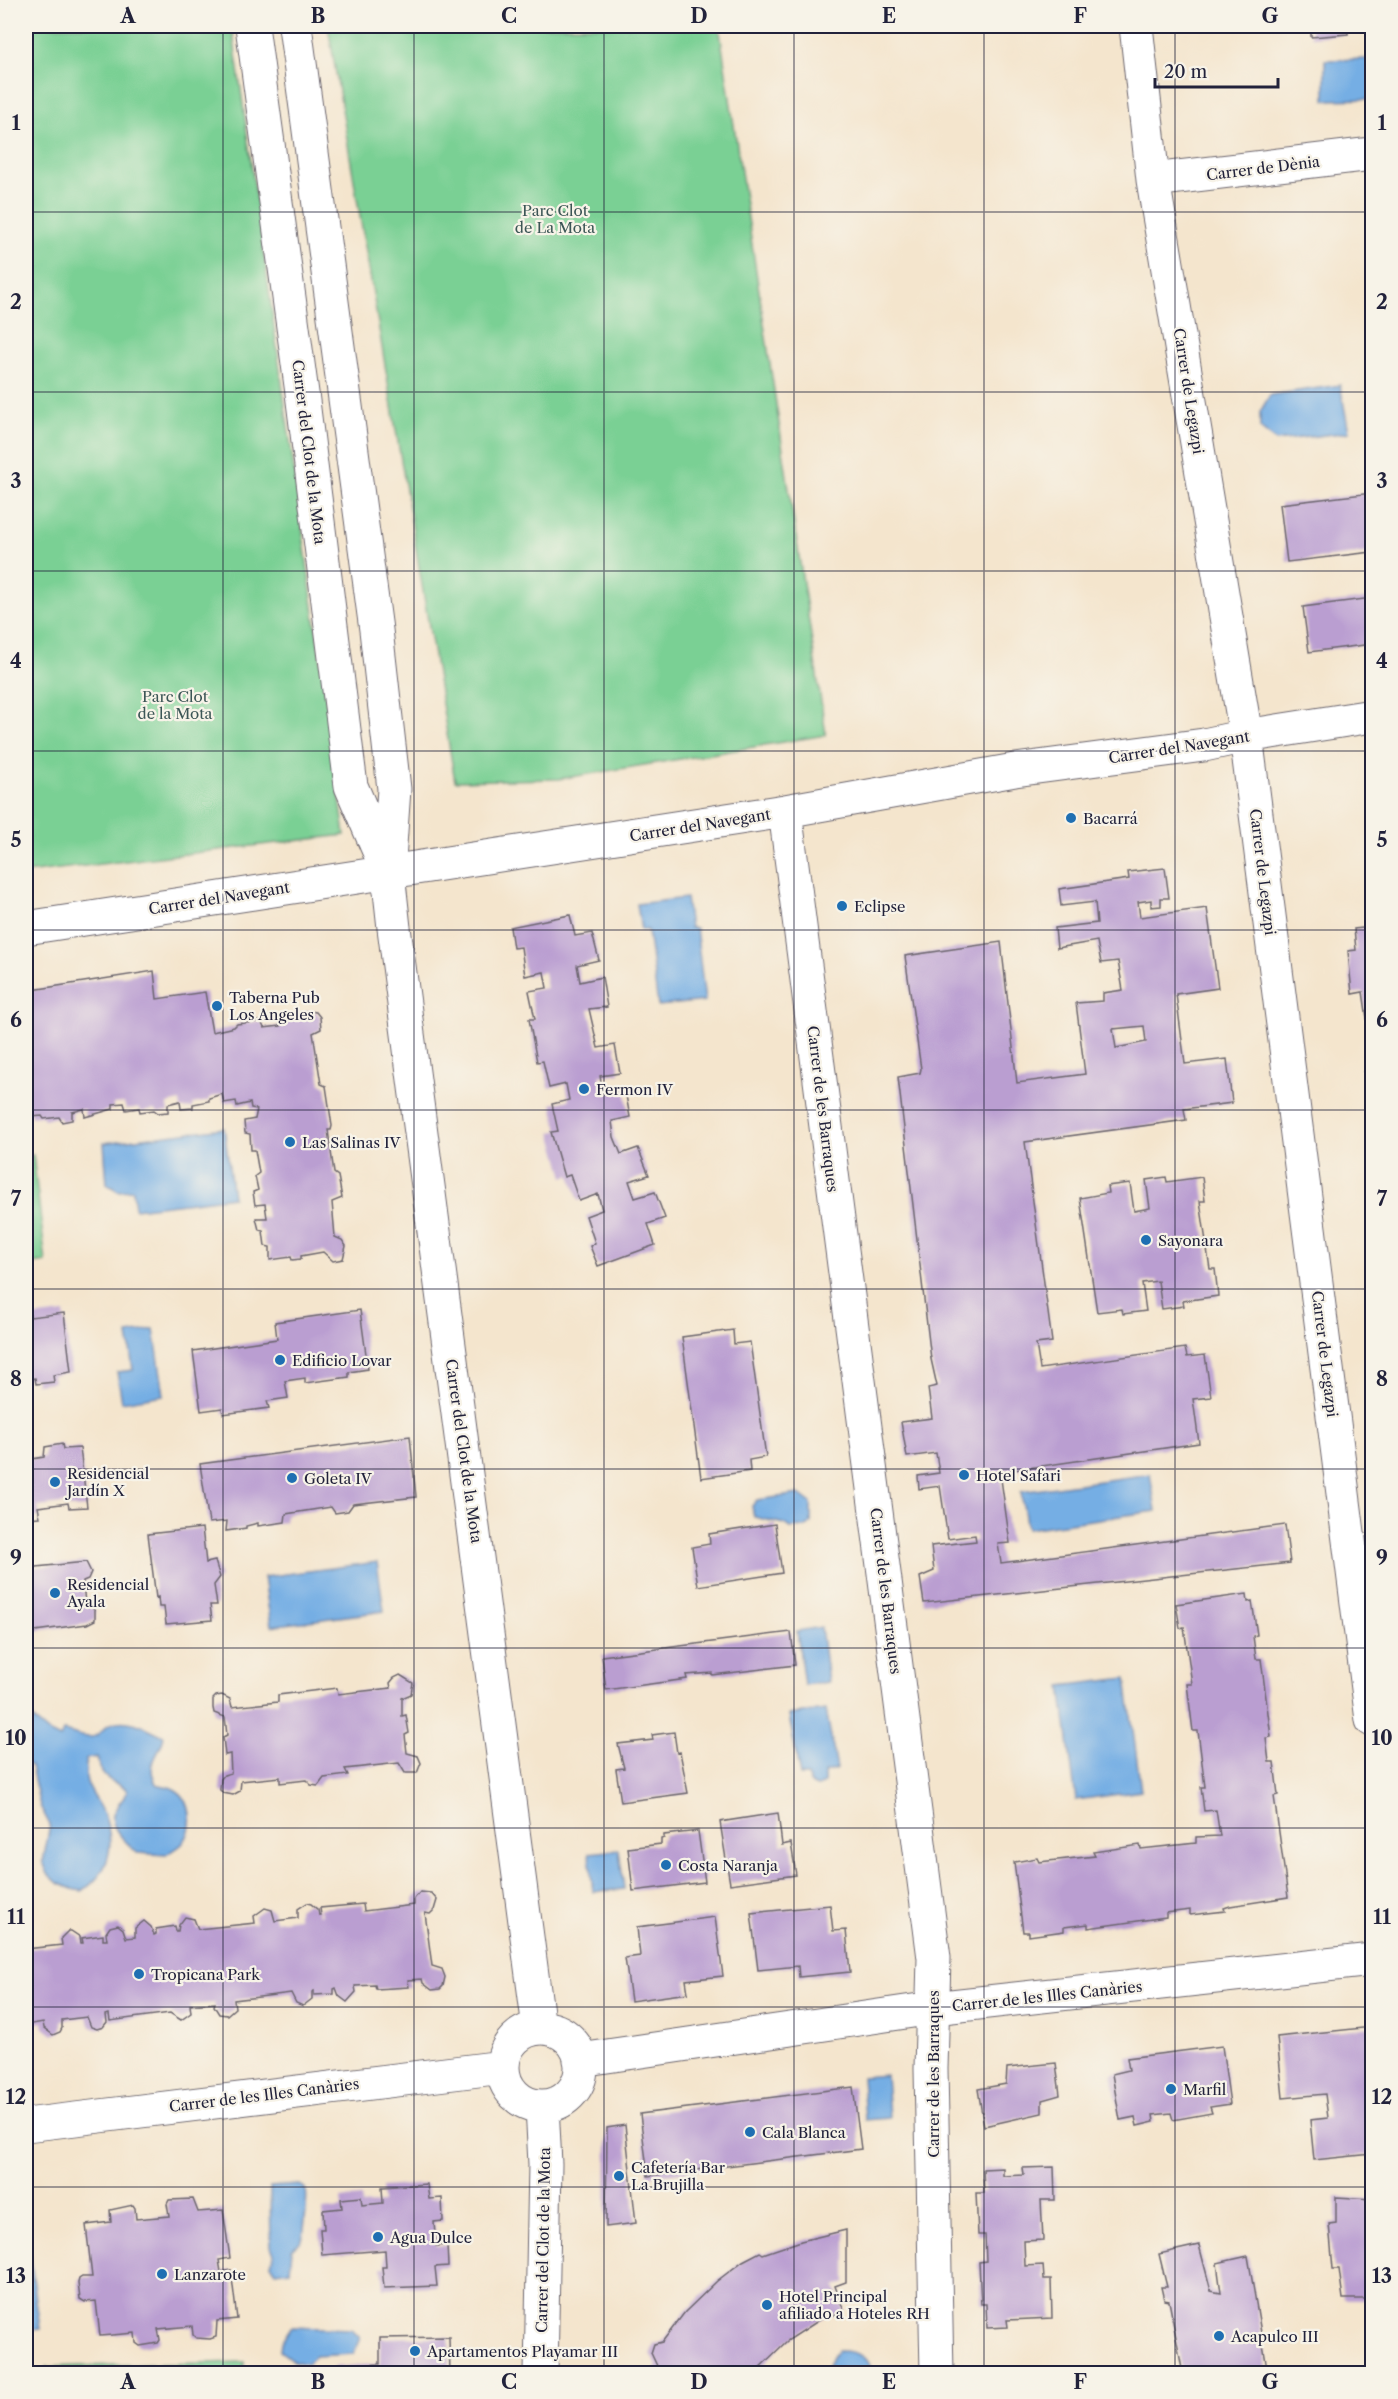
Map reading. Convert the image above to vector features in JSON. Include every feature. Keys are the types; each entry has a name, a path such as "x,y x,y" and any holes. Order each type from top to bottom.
{"street":[{"name":"Carrer del Clot de la Mota","path":"252,26 302,393 351,786 388,873"},
{"name":"Carrer del Clot de la Mota","path":"295,26 375,618 394,789 388,873 539,2028"},
{"name":"Carrer de Legazpi","path":"1136,26 1153,180 1246,736 1372,1720"},
{"name":"Carrer de Dènia","path":"1153,180 1372,154"},
{"name":"Carrer del Navegant","path":"26,928 785,811 1015,770 1204,745 1372,716"},
{"name":"Carrer de les Barraques","path":"785,811 934,1958 931,2069 937,2373"},
{"name":"Carrer de les Illes Canàries","path":"580,2060 933,2008 1372,1960"},
{"path":"539,2028 551,2029 570,2040 577,2049 580,2060 579,2082 564,2100 554,2105 530,2104 519,2099 510,2090 505,2079 504,2056 510,2045 528,2031 539,2028"},
{"name":"Carrer de les Illes Canàries","path":"26,2125 503,2067"},
{"name":"Carrer del Clot de la Mota","path":"541,2373 546,2164 542,2106"}],"green space":[{"name":"Parc Clot de la Mota","path":"26,26 232,26 345,835 26,873"},
{"name":"Parc Clot de La Mota","path":"328,26 719,26 826,735 559,779 455,781"},
{"path":"33,1155 46,1262 26,1265 26,1156"},
{"path":"244,2362 244,2373 46,2373 46,2367"}],"water":[{"path":"1372,59 1372,99 1325,100 1325,60"},
{"path":"1340,385 1349,432 1276,441 1260,428 1260,412 1270,395"},
{"path":"686,898 690,928 696,928 705,1001 658,1006 648,930 641,930 637,904"},
{"path":"224,1128 233,1197 135,1209 133,1190 118,1191 107,1184 104,1143"},
{"path":"154,1329 164,1395 122,1402 117,1372 133,1370 128,1334"},
{"path":"1150,1474 1156,1511 1027,1529 1021,1492"},
{"path":"799,1494 811,1503 811,1523 806,1527 790,1528 784,1524 754,1517 752,1506 757,1500"},
{"path":"377,1562 384,1611 271,1626 264,1577"},
{"path":"821,1627 828,1682 804,1685 797,1631"},
{"path":"1126,1678 1141,1791 1076,1800 1061,1686"},
{"path":"826,1710 837,1769 824,1773 824,1783 819,1787 811,1784 807,1776 800,1776 789,1715"},
{"path":"26,1717 30,1717 48,1732 60,1738 63,1731 84,1737 94,1737 105,1727 117,1722 138,1724 164,1736 154,1759 153,1776 156,1784 172,1788 180,1794 188,1807 189,1830 182,1844 166,1855 137,1853 119,1835 113,1824 114,1812 127,1792 125,1788 103,1774 97,1757 86,1759 87,1782 107,1824 110,1846 108,1856 99,1875 82,1891 58,1883 48,1874 43,1862 50,1825 40,1806 31,1766 26,1763"},
{"path":"619,1850 624,1889 593,1892 589,1853"},
{"path":"886,2075 889,2118 865,2120 862,2077"},
{"path":"300,2185 305,2189 306,2194 306,2215 302,2239 292,2249 290,2270 276,2272 271,2264 274,2254 271,2246 270,2187"},
{"path":"30,2255 40,2329 26,2331 26,2256"},
{"path":"291,2327 351,2329 360,2338 353,2354 315,2356 306,2364 294,2361 280,2351 281,2343"},
{"path":"838,2351 860,2355 867,2362 870,2373 819,2373 826,2371 832,2357"}],"building":[{"path":"1311,26 1347,26 1348,34 1311,37"},
{"path":"1372,493 1372,552 1287,562 1280,504"},
{"path":"1372,598 1372,644 1309,652 1303,607"},
{"path":"1165,868 1169,898 1161,898 1161,906 1151,907 1151,900 1138,902 1140,917 1207,908 1218,988 1176,994 1185,1064 1227,1059 1232,1103 1184,1109 1186,1120 1025,1142 1052,1342 1036,1344 1040,1369 1185,1348 1187,1357 1205,1355 1211,1397 1193,1399 1199,1443 1000,1472 1010,1543 998,1544 1001,1563 1285,1525 1290,1563 924,1603 920,1577 934,1571 931,1546 976,1541 975,1535 948,1539 940,1486 919,1489 918,1476 939,1473 936,1453 907,1457 901,1422 932,1418 928,1388 937,1386 931,1359 898,1077 920,1073 921,1069 905,956 1001,942 1017,1083 1085,1074 1076,1003 1103,1001 1103,993 1123,990 1118,961 1101,963 1097,941 1057,948 1055,928 1097,923 1095,902 1061,906 1059,889 1129,879 1128,872","holes":["1144,1026 1146,1042 1116,1048 1113,1029"]},
{"name":"Fermon IV","path":"570,915 575,936 592,933 599,960 577,965 580,982 602,977 607,1007 589,1009 598,1048 615,1045 620,1073 600,1076 603,1094 625,1090 630,1117 612,1121 614,1137 621,1154 638,1148 649,1175 629,1181 635,1198 655,1192 665,1218 648,1224 655,1245 598,1266 590,1246 595,1243 586,1216 602,1210 598,1194 579,1201 570,1175 564,1177 551,1132 558,1131 552,1104 569,1100 566,1084 549,1088 543,1061 537,1062 529,1019 535,1019 529,991 547,988 544,972 525,976 521,947 513,948 510,927"},
{"path":"1372,927 1371,1045 1363,992 1352,994 1348,951 1356,950 1354,929"},
{"path":"154,971 157,999 205,992 212,1032 234,1027 237,1024 261,1021 264,1028 280,1026 279,1019 308,1011 316,1012 320,1017 321,1029 313,1033 321,1084 326,1086 332,1126 331,1130 328,1130 334,1173 338,1176 342,1198 332,1202 335,1237 342,1240 346,1246 343,1259 333,1261 323,1252 301,1256 301,1259 292,1260 291,1257 270,1260 270,1247 265,1246 263,1231 259,1230 256,1218 267,1218 265,1204 255,1205 253,1192 258,1190 255,1176 259,1173 255,1150 251,1150 250,1134 245,1133 244,1121 255,1119 257,1109 251,1108 250,1103 237,1106 236,1101 224,1103 222,1094 209,1098 209,1101 193,1104 193,1108 181,1109 180,1101 168,1104 168,1112 158,1113 154,1110 140,1112 139,1108 126,1110 124,1103 113,1104 113,1109 85,1117 84,1109 72,1112 72,1120 62,1122 59,1117 44,1119 42,1116 31,1117 30,1111 26,1112 26,991"},
{"path":"1364,1072 1372,1072 1372,1106 1367,1107"},
{"name":"Sayonara","path":"1166,1177 1167,1182 1202,1177 1205,1201 1200,1201 1210,1269 1215,1269 1218,1296 1183,1301 1184,1306 1162,1309 1158,1281 1142,1283 1146,1311 1123,1314 1122,1309 1097,1312 1080,1198 1108,1193 1107,1186 1130,1183 1134,1211 1150,1208 1146,1180"},
{"name":"Edificio Lovar","path":"360,1310 368,1369 349,1372 349,1377 305,1383 305,1378 285,1381 288,1398 267,1401 269,1408 223,1414 222,1408 201,1411 193,1351 277,1339 275,1322"},
{"path":"64,1313 71,1372 53,1375 54,1382 36,1384 35,1378 26,1379 26,1315 30,1317"},
{"path":"733,1330 734,1344 750,1342 766,1457 749,1460 750,1471 701,1478 682,1337"},
{"name":"Goleta IV","path":"410,1436 416,1497 353,1504 348,1511 335,1513 331,1507 286,1514 285,1522 258,1526 258,1523 246,1526 246,1528 226,1531 227,1521 209,1523 200,1464"},
{"name":"Residencial Jardín X","path":"62,1444 63,1449 80,1448 87,1507 69,1508 68,1503 38,1507 40,1517 26,1518 26,1460 44,1457 45,1447"},
{"path":"775,1524 782,1573 698,1586 692,1547 710,1544 709,1534"},
{"path":"202,1528 206,1563 215,1561 220,1577 214,1585 217,1605 210,1605 212,1620 166,1624 164,1607 159,1607 158,1597 156,1598 148,1534"},
{"name":"Residencial Ayala","path":"86,1562 91,1572 88,1579 83,1581 85,1605 90,1605 95,1610 95,1620 87,1624 35,1631 29,1642 26,1642 26,1568"},
{"path":"1247,1594 1248,1602 1252,1601 1257,1635 1253,1636 1256,1659 1261,1659 1271,1737 1266,1738 1269,1762 1274,1762 1278,1795 1274,1796 1288,1897 1230,1906 1224,1908 1225,1911 1190,1915 1190,1910 1166,1913 1166,1917 1088,1928 1088,1924 1064,1927 1064,1931 1029,1936 1029,1932 1023,1932 1014,1862 1037,1858 1039,1862 1095,1856 1093,1852 1140,1845 1141,1849 1196,1843 1196,1837 1220,1836 1216,1810 1204,1811 1201,1787 1205,1787 1198,1731 1193,1731 1187,1684 1192,1684 1184,1627 1180,1628 1176,1604"},
{"path":"791,1632 795,1665 712,1675 712,1673 686,1675 687,1679 606,1690 602,1656"},
{"path":"400,1675 413,1683 411,1694 402,1698 402,1716 406,1715 409,1733 405,1735 407,1753 418,1756 421,1763 417,1773 405,1773 399,1763 345,1769 348,1775 324,1778 318,1786 311,1785 306,1780 280,1783 280,1777 241,1781 240,1791 233,1795 220,1790 221,1779 224,1775 231,1773 230,1754 225,1755 223,1737 227,1735 225,1717 214,1713 213,1708 213,1699 216,1696 222,1695 230,1699 232,1707 278,1702 278,1695 337,1688 338,1694 391,1688 390,1683"},
{"path":"674,1732 688,1793 621,1802 616,1769 624,1768 618,1744 653,1740 652,1735"},
{"path":"778,1813 782,1845 791,1843 796,1875 730,1884 720,1822"},
{"name":"Costa Naranja","path":"698,1831 705,1882 633,1891 628,1848 661,1844 664,1835"},
{"path":"420,1892 431,1893 437,1900 434,1910 430,1914 425,1913 432,1966 442,1969 445,1977 440,1989 432,1990 423,1983 422,1979 408,1980 409,1987 376,1989 375,1985 355,1986 356,1992 347,2002 339,1996 336,1988 334,1994 314,1995 314,1991 312,1992 312,1999 303,2006 296,2003 291,1993 234,2000 235,2008 227,2015 219,2014 214,2006 215,2003 190,2005 191,2013 181,2020 170,2013 110,2021 109,2014 106,2015 107,2022 103,2027 97,2029 91,2027 87,2017 62,2020 60,2032 53,2035 44,2028 43,2022 26,2025 26,1949 62,1945 61,1938 68,1931 80,1937 83,1943 82,1938 103,1935 103,1940 107,1940 106,1933 110,1927 118,1925 123,1929 126,1938 135,1937 135,1928 144,1921 151,1927 154,1935 156,1929 175,1926 178,1931 185,1917 194,1919 198,1929 255,1923 254,1916 265,1908 272,1910 275,1921 298,1918 298,1909 307,1903 318,1910 319,1915 321,1915 320,1908 363,1904 364,1911 414,1905 414,1899"},
{"path":"830,1905 833,1931 846,1930 850,1972 799,1977 798,1966 758,1970 751,1913"},
{"path":"715,1917 723,1976 686,1980 688,1993 631,2001 625,1958 640,1956 637,1927"},
{"path":"1372,2027 1372,2154 1314,2160 1310,2120 1328,2118 1325,2094 1283,2098 1277,2037"},
{"name":"Marfil","path":"1222,2046 1230,2104 1210,2107 1212,2113 1173,2120 1171,2113 1153,2115 1154,2122 1137,2126 1135,2117 1120,2120 1112,2074 1129,2070 1127,2058"},
{"path":"1056,2063 1060,2095 1042,2100 1042,2113 984,2126 978,2089 1006,2084 1007,2068"},
{"name":"Cala Blanca","path":"853,2087 861,2149 648,2176 640,2114"},
{"name":"Cafetería Bar La Brujilla","path":"625,2125 636,2223 606,2227 607,2128"},
{"path":"1054,2167 1055,2200 1041,2200 1043,2240 1024,2241 1025,2266 1043,2265 1044,2279 1051,2279 1052,2318 1007,2320 1008,2327 987,2328 986,2304 981,2304 979,2262 986,2261 985,2235 978,2235 976,2193 984,2193 983,2169 1003,2168 1003,2176 1024,2175 1023,2168"},
{"name":"Agua Dulce","path":"427,2184 429,2199 442,2198 443,2221 434,2222 436,2246 447,2245 448,2266 435,2267 437,2286 384,2288 382,2267 386,2267 385,2250 322,2255 320,2229 324,2229 323,2210 342,2208 341,2199 361,2197 362,2205 383,2203 382,2187"},
{"path":"1336,2197 1372,2199 1372,2299 1343,2299 1339,2269 1333,2269 1329,2224 1336,2223"},
{"name":"Lanzarote","path":"193,2199 198,2212 223,2210 230,2258 219,2260 221,2272 231,2270 237,2319 217,2321 216,2337 210,2339 196,2338 193,2335 192,2326 158,2329 160,2340 158,2343 140,2346 136,2343 135,2333 100,2336 96,2301 85,2302 80,2299 79,2279 92,2277 86,2225 111,2222 110,2210 133,2205 136,2219 169,2216 167,2204 169,2200"},
{"name":"Hotel Principal afiliado a Hoteles RH","path":"846,2230 846,2282 835,2286 844,2311 821,2319 787,2341 753,2374 652,2374 657,2366 651,2353 654,2344 662,2342 685,2312 717,2281 743,2261 760,2252 763,2254 801,2241"},
{"name":"Acapulco III","path":"1199,2245 1211,2291 1221,2293 1217,2263 1248,2256 1268,2374 1236,2374 1236,2372 1183,2374 1169,2301 1164,2300 1161,2287 1167,2287 1159,2254"},
{"name":"Apartamentos Playamar III","path":"449,2337 450,2374 333,2374 333,2367 380,2364 380,2338"}],"place":[{"name":"Bacarrá","path":"1071,818"},
{"name":"Eclipse","path":"842,906"},
{"name":"Taberna Pub Los Angeles","path":"217,1006"},
{"name":"Fermon IV","path":"584,1089"},
{"name":"Las Salinas IV","path":"290,1142"},
{"name":"Sayonara","path":"1146,1240"},
{"name":"Edificio Lovar","path":"280,1360"},
{"name":"Hotel Safari","path":"964,1475"},
{"name":"Goleta IV","path":"292,1478"},
{"name":"Residencial Jardín X","path":"55,1482"},
{"name":"Residencial Ayala","path":"55,1593"},
{"name":"Costa Naranja","path":"666,1865"},
{"name":"Tropicana Park","path":"139,1974"},
{"name":"Marfil","path":"1171,2089"},
{"name":"Cala Blanca","path":"750,2132"},
{"name":"Cafetería Bar La Brujilla","path":"619,2176"},
{"name":"Agua Dulce","path":"378,2237"},
{"name":"Lanzarote","path":"162,2274"},
{"name":"Hotel Principal afiliado a Hoteles RH","path":"767,2305"},
{"name":"Acapulco III","path":"1219,2336"},
{"name":"Apartamentos Playamar III","path":"415,2351"}]}
